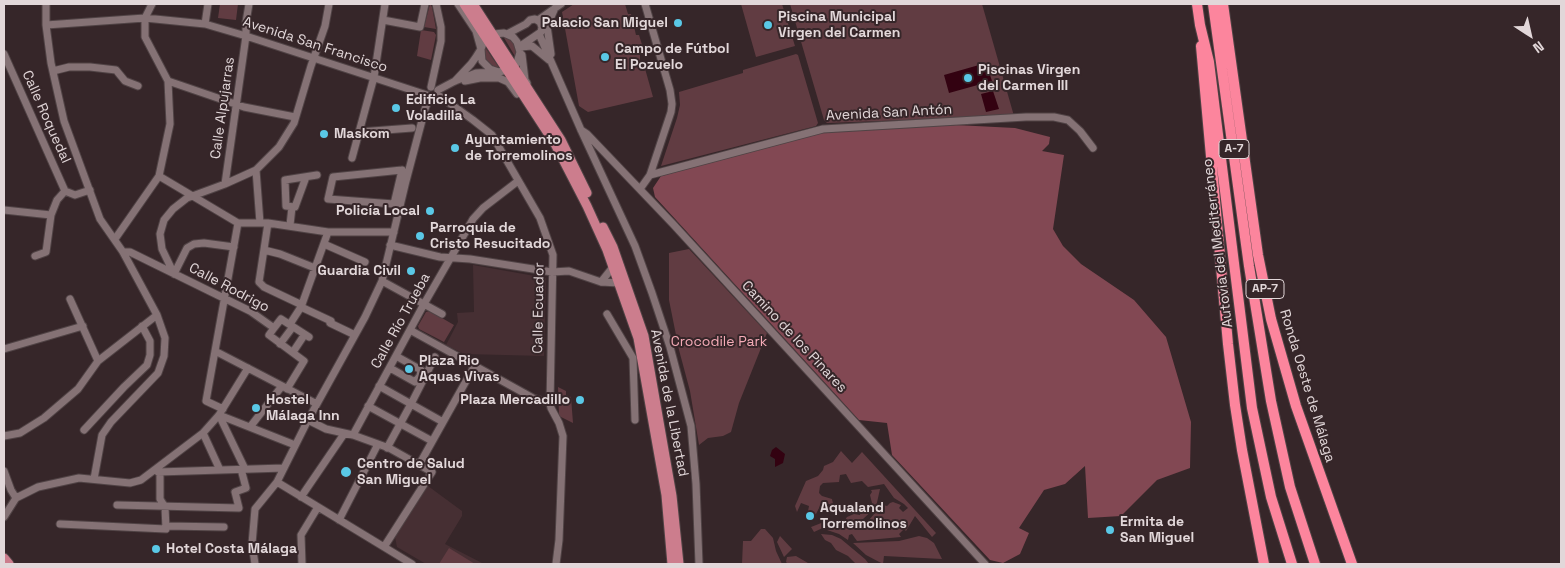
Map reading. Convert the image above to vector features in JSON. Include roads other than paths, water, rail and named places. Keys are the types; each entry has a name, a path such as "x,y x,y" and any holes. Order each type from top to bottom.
{"highway":[{"name":"Autovía del Mediterráneo","path":"1197,4 1209,62 1252,408 1271,497 1292,564"},
{"name":"Autovía del Mediterráneo","path":"1213,4 1249,266 1271,401 1290,487 1315,564"},
{"name":"Ronda Oeste de Málaga","path":"1223,4 1238,100 1258,255 1271,319 1296,406 1352,564"},
{"path":"1200,25 1234,396 1242,450 1264,564"}],"main road":[{"path":"464,4 498,35"},
{"path":"473,4 498,35"},
{"name":"Avenida de la Libertad","path":"498,35 511,69 555,144 587,206 607,250 638,338 666,495 672,564"},
{"name":"Avenida de la Libertad","path":"511,69 537,103 561,140 613,247 644,336 672,496 679,564"},
{"path":"4,558 9,564"}],"street":[{"path":"46,4 46,26 64,121 100,219 123,252 157,315 165,338 164,356 158,373 111,422 102,435 94,479"},
{"path":"115,238 159,176 170,124 168,81 145,37 144,18 152,4"},
{"path":"205,24 208,4"},
{"name":"Calle Alpujarras","path":"225,184 249,4"},
{"path":"174,274 162,249 160,234 164,220 173,208 187,198 256,170 279,147 292,127 325,26 329,4"},
{"path":"352,158 374,77 385,4"},
{"path":"383,20 420,27 425,4"},
{"path":"255,564 252,544 255,509 277,482 382,281 428,97 427,90 431,87 441,41 441,27 436,4"},
{"path":"458,4 476,31 481,48 482,61 485,66 513,88 548,141 555,144"},
{"path":"640,189 650,176 672,104 670,90 645,4"},
{"path":"428,97 436,98 438,93 455,81 471,64 481,48 498,35 526,24 530,20 538,20 558,6"},
{"path":"552,61 547,26 558,6"},
{"name":"Avenida San Francisco","path":"46,26 144,18 205,24 374,77 428,97"},
{"path":"519,47 537,35 542,27 538,20"},
{"path":"526,24 527,32 537,35 552,61 634,246 670,347 691,426 700,564"},
{"path":"498,35 517,42 522,55 525,80 537,103"},
{"path":"519,47 532,46 552,61"},
{"path":"455,81 476,73 497,75 511,69 520,58 519,47"},
{"name":"Calle Roquedal","path":"4,54 7,69 65,191"},
{"path":"53,71 70,67 116,70 125,81 138,86"},
{"path":"168,81 250,109 295,117"},
{"path":"431,87 435,87 438,93"},
{"name":"Calle Ecuador","path":"438,93 492,135 540,218 553,255 550,403 563,436 559,540 556,564"},
{"name":"Avenida San Antón","path":"650,176 823,129 1054,117 1068,120 1080,131 1092,148"},
{"path":"359,132 412,128"},
{"name":"Camino de los Pinares","path":"581,130 640,189 985,564"},
{"path":"256,170 260,223"},
{"path":"402,170 394,204 328,199 333,177 402,170"},
{"path":"306,177 296,207 286,206 285,180 317,175"},
{"path":"159,176 238,223 290,225 328,232 394,232"},
{"name":"Calle Río Trueba","path":"353,435 424,304 473,219 483,208 518,181"},
{"path":"35,256 46,252 51,215 57,200 65,191 76,195 90,190"},
{"path":"290,225 292,207"},
{"path":"4,210 51,215"},
{"path":"238,223 206,400 221,412 250,427 295,445"},
{"path":"268,223 259,279 261,285 355,335"},
{"path":"250,427 285,388 304,361 280,344 302,306 328,232"},
{"path":"174,274 187,248 194,244 234,247"},
{"path":"324,244 365,262"},
{"path":"390,245 440,257 470,259 552,272 569,271 601,282 619,283"},
{"path":"264,250 280,254 315,268"},
{"name":"Calle Rodrigo","path":"123,252 130,252 250,311 274,328 269,335 280,344"},
{"path":"601,282 613,266"},
{"path":"382,281 442,314"},
{"path":"70,299 98,361"},
{"path":"607,314 633,358 634,420"},
{"path":"4,436 20,433 44,418 78,389 98,361 157,315"},
{"path":"274,328 281,319 306,337 293,352"},
{"path":"4,349 83,326"},
{"path":"84,430 147,365 150,355 150,342 142,326"},
{"path":"410,330 533,398 550,403"},
{"path":"215,351 317,404"},
{"path":"390,368 415,382 420,376 421,370 396,356"},
{"path":"387,448 435,357"},
{"path":"419,465 475,365"},
{"path":"4,517 16,498 38,487 79,478 130,483 141,480 156,472 203,433 221,412 248,368"},
{"path":"379,386 443,422"},
{"path":"368,406 432,441"},
{"path":"117,506 239,508 235,492 246,488 243,469 221,412"},
{"path":"308,420 326,428 378,444 432,472 384,547"},
{"path":"203,433 220,470"},
{"path":"301,496 344,434"},
{"path":"340,520 378,444"},
{"path":"156,472 284,468"},
{"path":"4,471 10,490 16,498"},
{"path":"156,472 160,499 165,507 166,526"},
{"path":"277,482 412,564"},
{"path":"302,564 301,536 318,507"},
{"path":"60,524 166,529 166,526 224,527"}],"place":[{"name":"Palacio San Miguel","path":"678,23"},
{"name":"Piscina Municipal Virgen del Carmen","path":"768,25"},
{"name":"Campo de Fútbol El Pozuelo","path":"605,57"},
{"name":"Piscinas Virgen del Carmen III","path":"968,78"},
{"name":"Edificio La Voladilla","path":"396,108"},
{"name":"Maskom","path":"324,134"},
{"name":"Ayuntamiento de Torremolinos","path":"455,148"},
{"name":"Policía Local","path":"430,211"},
{"name":"Parroquia de Cristo Resucitado","path":"420,236"},
{"name":"Guardia Civil","path":"411,271"},
{"name":"Plaza Rio Aquas Vivas","path":"409,369"},
{"name":"Plaza Mercadillo","path":"580,400"},
{"name":"Hostel Málaga Inn","path":"256,408"},
{"name":"Centro de Salud San Miguel","path":"346,472"},
{"name":"Aqualand Torremolinos","path":"810,516"},
{"name":"Ermita de San Miguel","path":"1110,530"},
{"name":"Hotel Costa Málaga","path":"156,549"}],"park label":[{"name":"Crocodile Park","path":"719,342"}]}
